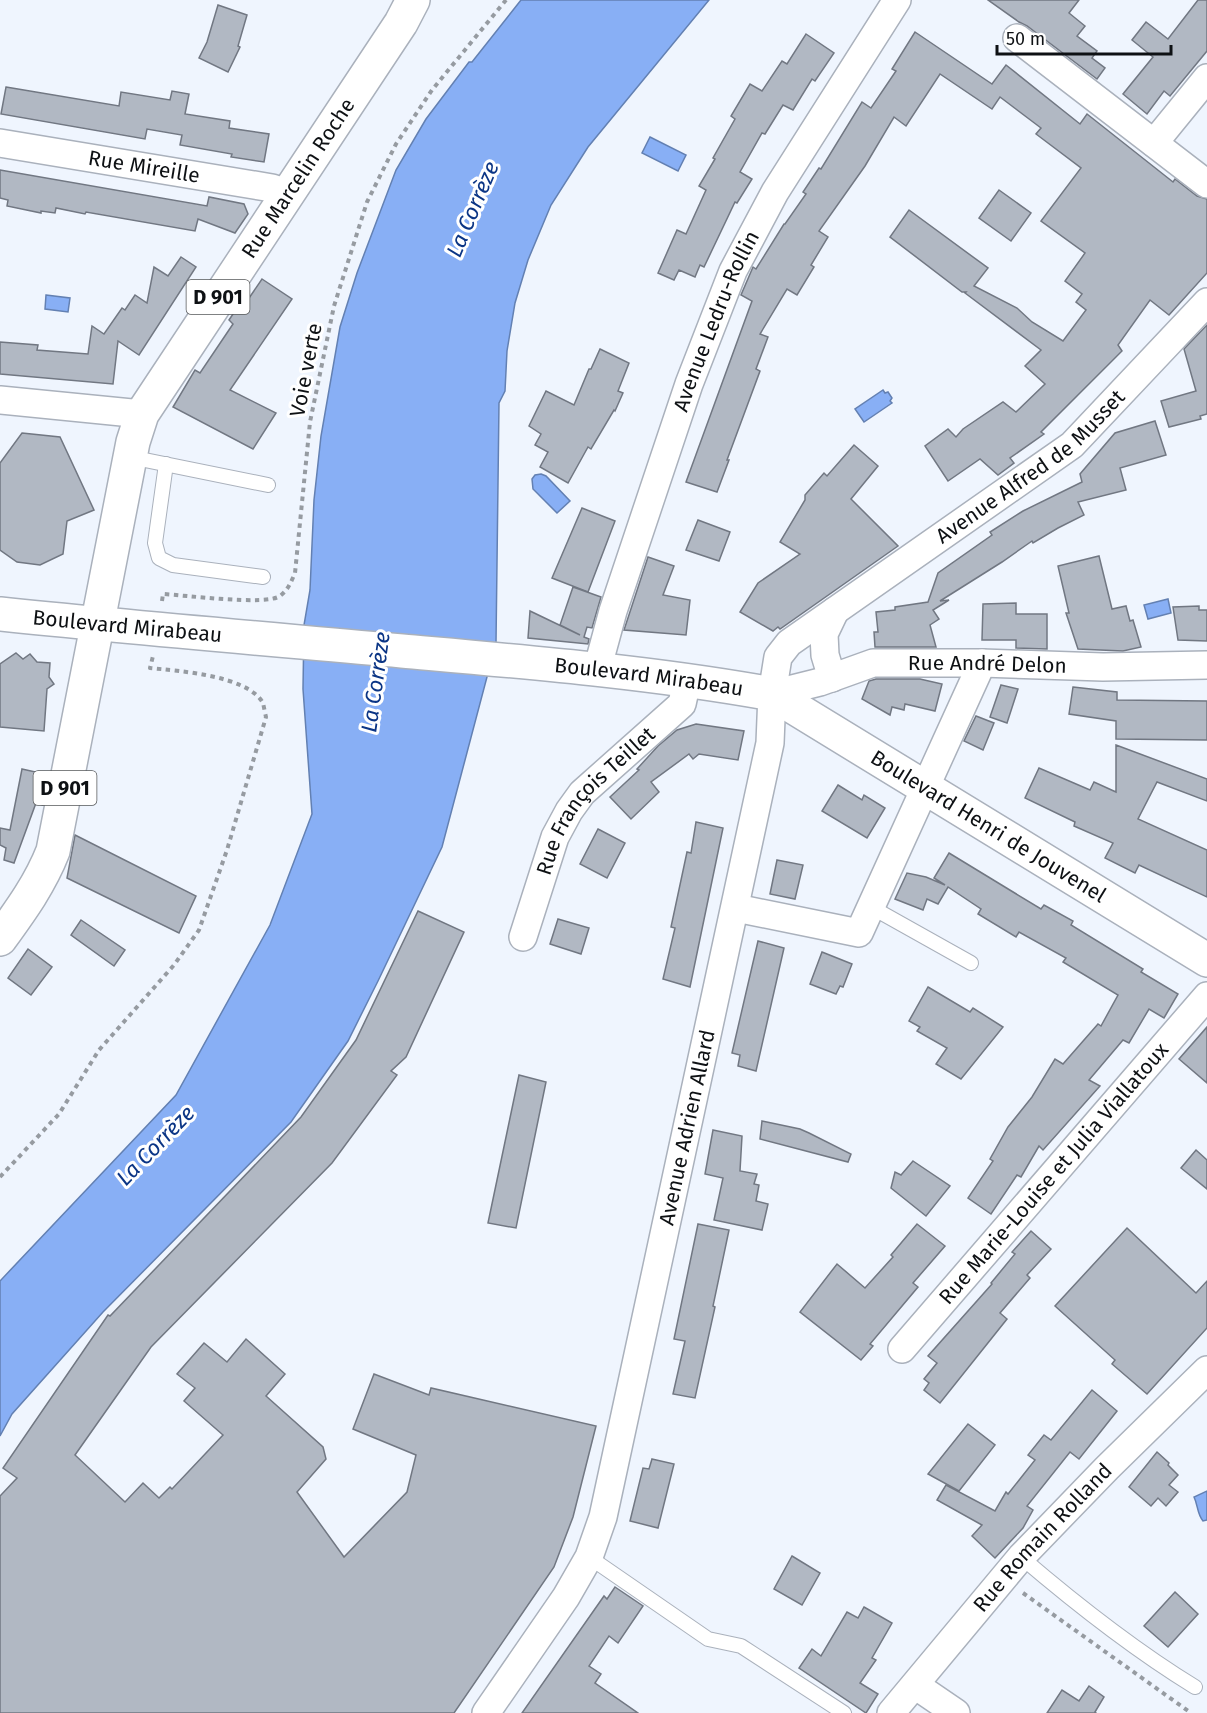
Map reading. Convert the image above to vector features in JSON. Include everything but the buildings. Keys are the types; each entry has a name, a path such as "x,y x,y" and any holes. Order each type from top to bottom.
{"main road":[{"name":"Rue Marcelin Roche","path":"98,625 130,457 142,414 401,23 413,0"},
{"name":"Boulevard Mirabeau","path":"0,614 98,625 527,662 687,681 772,694"},
{"name":"D 901","path":"0,939 30,899 44,874 53,851 98,625"},
{"name":"Boulevard Henri de Jouvenel","path":"772,694 1207,960"}],"street":[{"name":"Avenue Ledru-Rollin","path":"597,670 613,611 689,384 733,271 775,192 897,0"},
{"path":"1017,38 1207,184"},
{"path":"1154,143 1207,78"},
{"name":"Rue Mireille","path":"0,143 272,188 287,193"},
{"name":"Avenue Alfred de Musset","path":"772,694 778,657 789,643 1072,445 1207,302"},
{"path":"0,400 142,414"},
{"path":"832,678 825,655 824,634 835,611"},
{"name":"Rue André Delon","path":"772,694 832,678 873,663 982,663 1103,667 1207,665"},
{"path":"736,908 859,933 982,663"},
{"name":"Rue François Teillet","path":"523,937 555,837 569,811 582,792 682,704 687,681"},
{"name":"Avenue Adrien Allard","path":"486,1713 566,1597 589,1557 605,1506 770,743 772,694"},
{"name":"Rue Marie-Louise et Julia Viallatoux","path":"902,1349 1207,996"},
{"name":"Rue Romain Rolland","path":"891,1713 1021,1557 1207,1370"},
{"path":"915,1685 956,1713"}],"lane":[{"path":"130,457 268,485"},
{"path":"166,464 155,543 159,558 173,565 263,577"},
{"path":"871,907 971,963"},
{"path":"589,1557 708,1639 741,1646 844,1713"},
{"path":"1021,1557 1083,1608 1157,1663 1195,1686"}],"path":[{"name":"Voie verte","path":"0,1177 59,1114 99,1050 174,965 199,930 227,850 266,717 263,704 255,695 237,684 208,674 150,668 163,594 262,601 279,597 289,587 295,573 310,422 334,306 366,202 396,144 432,90 506,0"},
{"path":"1002,1580 1191,1713"}],"water":[{"name":"La Corrèze","path":"521,0 709,0 588,147 551,205 528,260 515,303 507,351 505,391 499,403 496,643 442,847 348,1041 291,1122 103,1312 12,1414 0,1436 0,1281 176,1095 270,925 312,814 303,689 304,625 310,590 314,500 321,436 340,327 357,273 396,170 426,119 469,62 472,62"},
{"path":"650,137 686,155 678,171 642,153"},
{"path":"46,295 70,298 68,312 45,309"},
{"path":"883,390 885,393 888,392 892,403 864,422 855,409"},
{"path":"535,475 546,476 570,501 557,513 533,489 532,479"},
{"path":"1168,599 1171,613 1148,619 1144,605"},
{"path":"1207,1491 1207,1520 1203,1521 1194,1497"}]}
